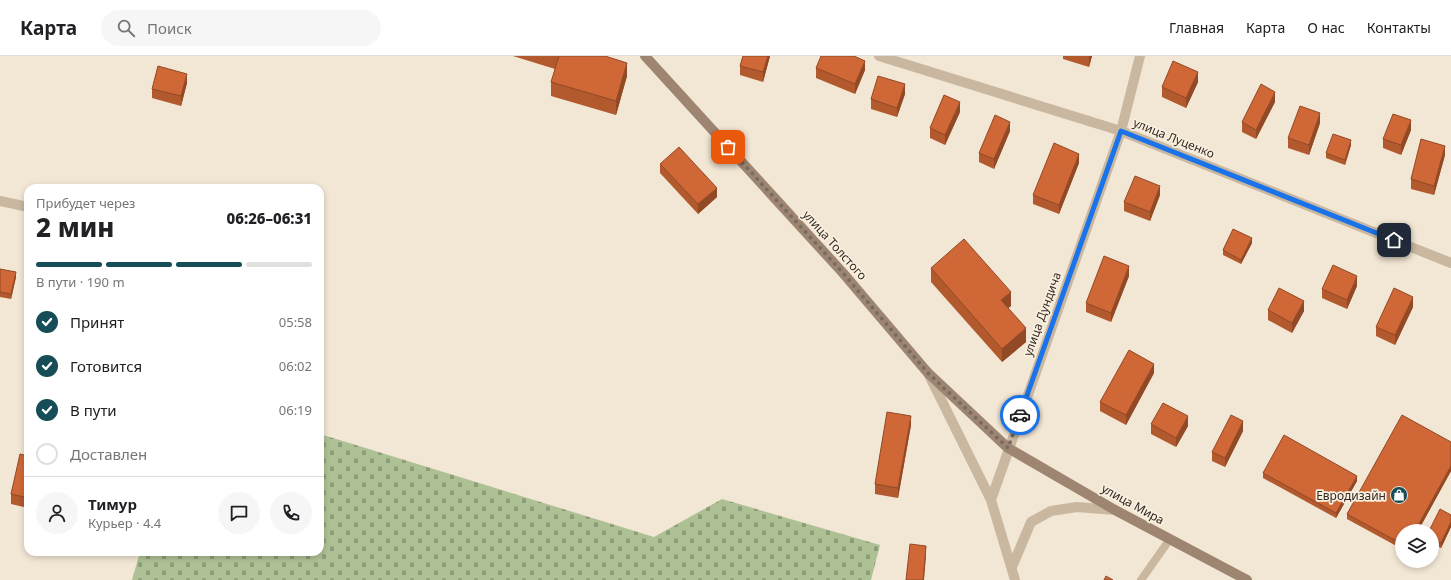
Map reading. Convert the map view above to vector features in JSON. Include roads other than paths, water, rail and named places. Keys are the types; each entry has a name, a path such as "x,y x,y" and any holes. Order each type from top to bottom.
{"main road":[{"name":"улица Толстого","path":"645,56 843,273 928,373 1008,448"},
{"name":"улица Мира","path":"1008,448 1115,510 1247,580"}],"street":[{"name":"улица Луценко","path":"880,56 1121,131 1451,263"},
{"name":"улица Дундича","path":"991,500 1008,448 1121,131 1140,56"},
{"path":"0,201 24,206"},
{"path":"928,373 991,500 1015,580"},
{"path":"1012,568 1031,522 1051,511 1076,507 1115,510"}],"lane":[{"path":"1141,580 1170,539"}],"place":[{"name":"Евродизайн","path":"1399,495"}]}
